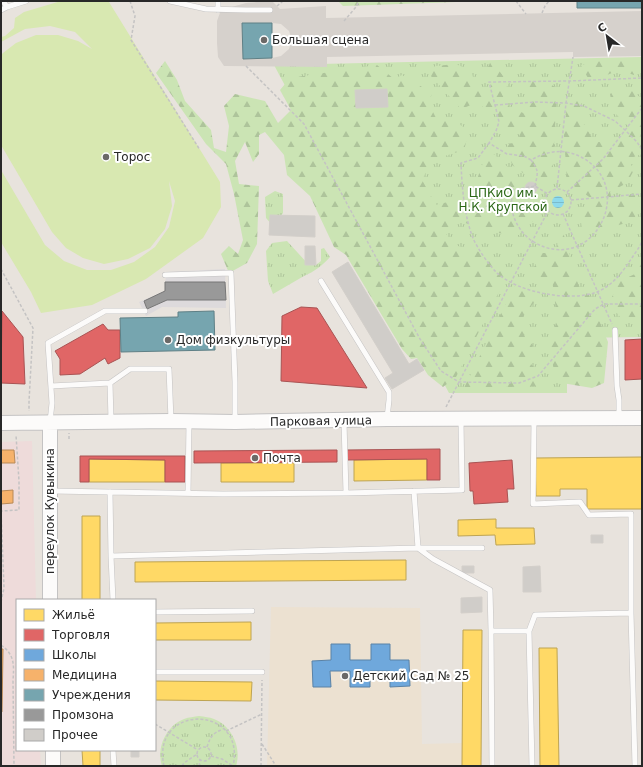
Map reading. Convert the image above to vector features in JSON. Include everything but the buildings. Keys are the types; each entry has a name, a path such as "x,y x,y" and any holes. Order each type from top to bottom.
{"main road":[{"name":"Парковая улица","path":"1,423 642,418"},
{"name":"переулок Кувыкина","path":"50,422 50,599"},
{"path":"53,751 53,766"}],"lane":[{"path":"3,1 7,7"},
{"path":"1,10 26,1"},
{"path":"170,1 206,9 270,10"},
{"path":"218,1 218,10"},
{"path":"165,275 231,274 235,422"},
{"path":"321,281 389,392 387,419"},
{"path":"50,422 52,403 48,343 105,311 145,311"},
{"path":"615,330 619,419"},
{"path":"51,386 110,383 130,369 169,369 170,421"},
{"path":"110,383 111,421"},
{"path":"534,418 533,504 580,502 590,515 631,514 631,613 635,766"},
{"path":"51,492 223,494 462,490 461,419"},
{"path":"344,420 346,493"},
{"path":"188,493 189,421"},
{"path":"414,491 418,548 433,560 490,590 492,766"},
{"path":"110,492 113,599"},
{"path":"111,556 418,548 482,548"},
{"path":"156,612 252,611"},
{"path":"532,766 529,631 535,615 631,613"},
{"path":"491,631 529,631"},
{"path":"156,672 262,672"},
{"path":"113,751 114,766"}],"path":[{"path":"130,1 135,16 131,40 200,150"},
{"path":"344,21 359,1"},
{"path":"516,1 526,14"},
{"path":"542,13 549,1"},
{"path":"557,188 566,103 573,57"},
{"path":"246,66 304,124 420,339 441,371 459,382 519,383 538,376 595,309 604,304 642,304"},
{"path":"642,78 489,82 499,122 496,131 478,158 462,163 462,184 466,213 473,238 484,257 497,273 511,282 544,294 563,296 584,295 598,292 611,284 621,274 642,241"},
{"path":"495,105 536,102 566,103 584,106 615,121 637,142 642,150"},
{"path":"567,192 603,159 642,108"},
{"path":"489,143 507,154 524,156 531,160 537,168 535,186"},
{"path":"531,160 550,152 561,151 577,155 587,160 595,167 604,180 607,198 606,208 600,227 592,236 578,246 563,249 541,246 528,238 516,221 512,210 511,202 513,190 535,186 548,194"},
{"path":"557,188 567,192 571,197 570,208 563,214 556,215 548,211 544,200 550,191 557,188"},
{"path":"571,200 642,194"},
{"path":"443,419 444,411 548,211"},
{"path":"563,214 615,330"},
{"path":"1,269 32,328 29,402"},
{"path":"1,602 4,588 1,511 19,510 16,433"},
{"path":"1,645 8,650 12,658 14,668 14,766"},
{"path":"261,766 262,672"},
{"path":"226,731 262,714"},
{"path":"164,766 162,757 163,746 167,736 174,728 183,722 194,719 204,719 215,722 224,728 230,737 234,747 235,758 233,766 222,759 212,756"},
{"path":"156,725 198,750"},
{"path":"207,747 210,738 215,732 224,728"},
{"path":"262,743 276,766"},
{"path":"199,766 200,760 198,759 197,754 198,750 202,747 207,747"},
{"path":"207,747 212,756"},
{"path":"182,766 197,754"},
{"path":"200,760 207,761 211,759 212,756"}],"shaded area":[{"path":"272,1 280,9 326,6 326,18 642,11 642,56 573,57 573,52 327,57 327,67 224,66 218,57 217,21 221,10 246,3","holes":["242,23 281,24 289,31 292,40 289,49 281,56 272,58 243,59"]},
{"path":"225,269 226,308 162,307 146,316 139,302 165,291 166,272"},
{"path":"32,441 36,599 16,599 16,751 40,751 41,766 1,766 1,442"},
{"name":"Детский Сад № 25","path":"271,607 420,608 422,744 462,743 462,766 267,766"}],"green space":[{"name":"Торос","path":"61,1 109,2 220,182 221,207 203,238 146,279 92,305 41,313 31,292 1,242 1,170 45,245 64,261 87,270 111,270 134,262 155,247 169,227 175,201 169,181 172,206 165,229 150,248 128,259 104,264 83,258 66,248 52,232 1,145 1,55 16,43 36,35 58,35 78,41 92,49 75,32 50,26 25,29 1,42 1,37 5,36 14,28 15,18 24,12"},
{"path":"338,1 485,1 343,6"},
{"name":"ЦПКиО им. Н.К. Крупской","path":"642,57 642,337 573,338 567,344 567,393 449,393 274,65"},
{"path":"614,58 636,63 634,75 619,70 590,82 581,65"},
{"path":"165,61 177,80 185,101 211,130 214,148 226,152 229,126 224,106 235,94 265,101 278,123 291,110 280,90 290,78 377,65 394,79 402,75 432,93 429,104 438,122 453,120 469,131 464,150 432,160 422,180 436,205 471,196 484,160 494,154 506,165 530,199 533,221 519,235 498,233 462,222 444,231 454,245 491,255 506,278 456,377 443,387 428,375 417,358 411,359 402,349 346,255 334,247 310,196 287,175 284,155 265,132 259,135 259,154 253,162 245,142 235,161 239,184 259,186 257,244 247,263 229,273 221,254 229,246 238,254 243,240 234,194 226,164 206,144 156,73"},
{"path":"491,61 509,83 502,94 509,107 528,115 527,79 543,77 557,89 552,183 542,187 512,165 507,144 520,142 519,133 505,132 496,114 476,103 461,109 430,75 435,66 456,64 471,71 477,90 488,94 492,80 488,67"},
{"path":"619,87 631,90 642,99 642,133 639,136 642,138 642,154 628,159 634,170 627,183 610,192 612,200 634,193 641,211 630,222 596,231 582,227 579,213 592,199 567,181 564,136 567,104 577,91 582,95 578,115 595,142 617,142 629,127 613,111 610,94"},
{"path":"275,191 283,194 283,213 273,226 266,218 265,197"},
{"path":"558,232 563,232 579,287 589,295 608,342 604,383 592,388 556,382 550,349 557,318 552,279 537,279 532,271 542,253 557,253"},
{"path":"287,241 309,265 316,265 321,261 321,249 324,248 330,257 315,270 273,294 268,281 266,251 272,243"},
{"path":"642,260 642,319 621,318 609,303 620,281 637,273 639,261"},
{"path":"517,281 524,288 533,287 539,296 522,318 525,338 533,345 527,360 539,372 544,386 464,388"},
{"path":"190,717 209,717 220,722 230,732 234,738 238,752 236,766 162,766 160,752 164,738 168,732 178,722"}],"water":[{"path":"560,196 563,197 563,207 556,208 553,207 552,200 553,197"}],"place":[{"name":"Большая сцена","path":"264,40"},
{"name":"Торос","path":"106,157"},
{"name":"Дом физкультуры","path":"168,340"},
{"name":"Почта","path":"255,458"},
{"name":"Детский Сад № 25","path":"345,676"}]}
